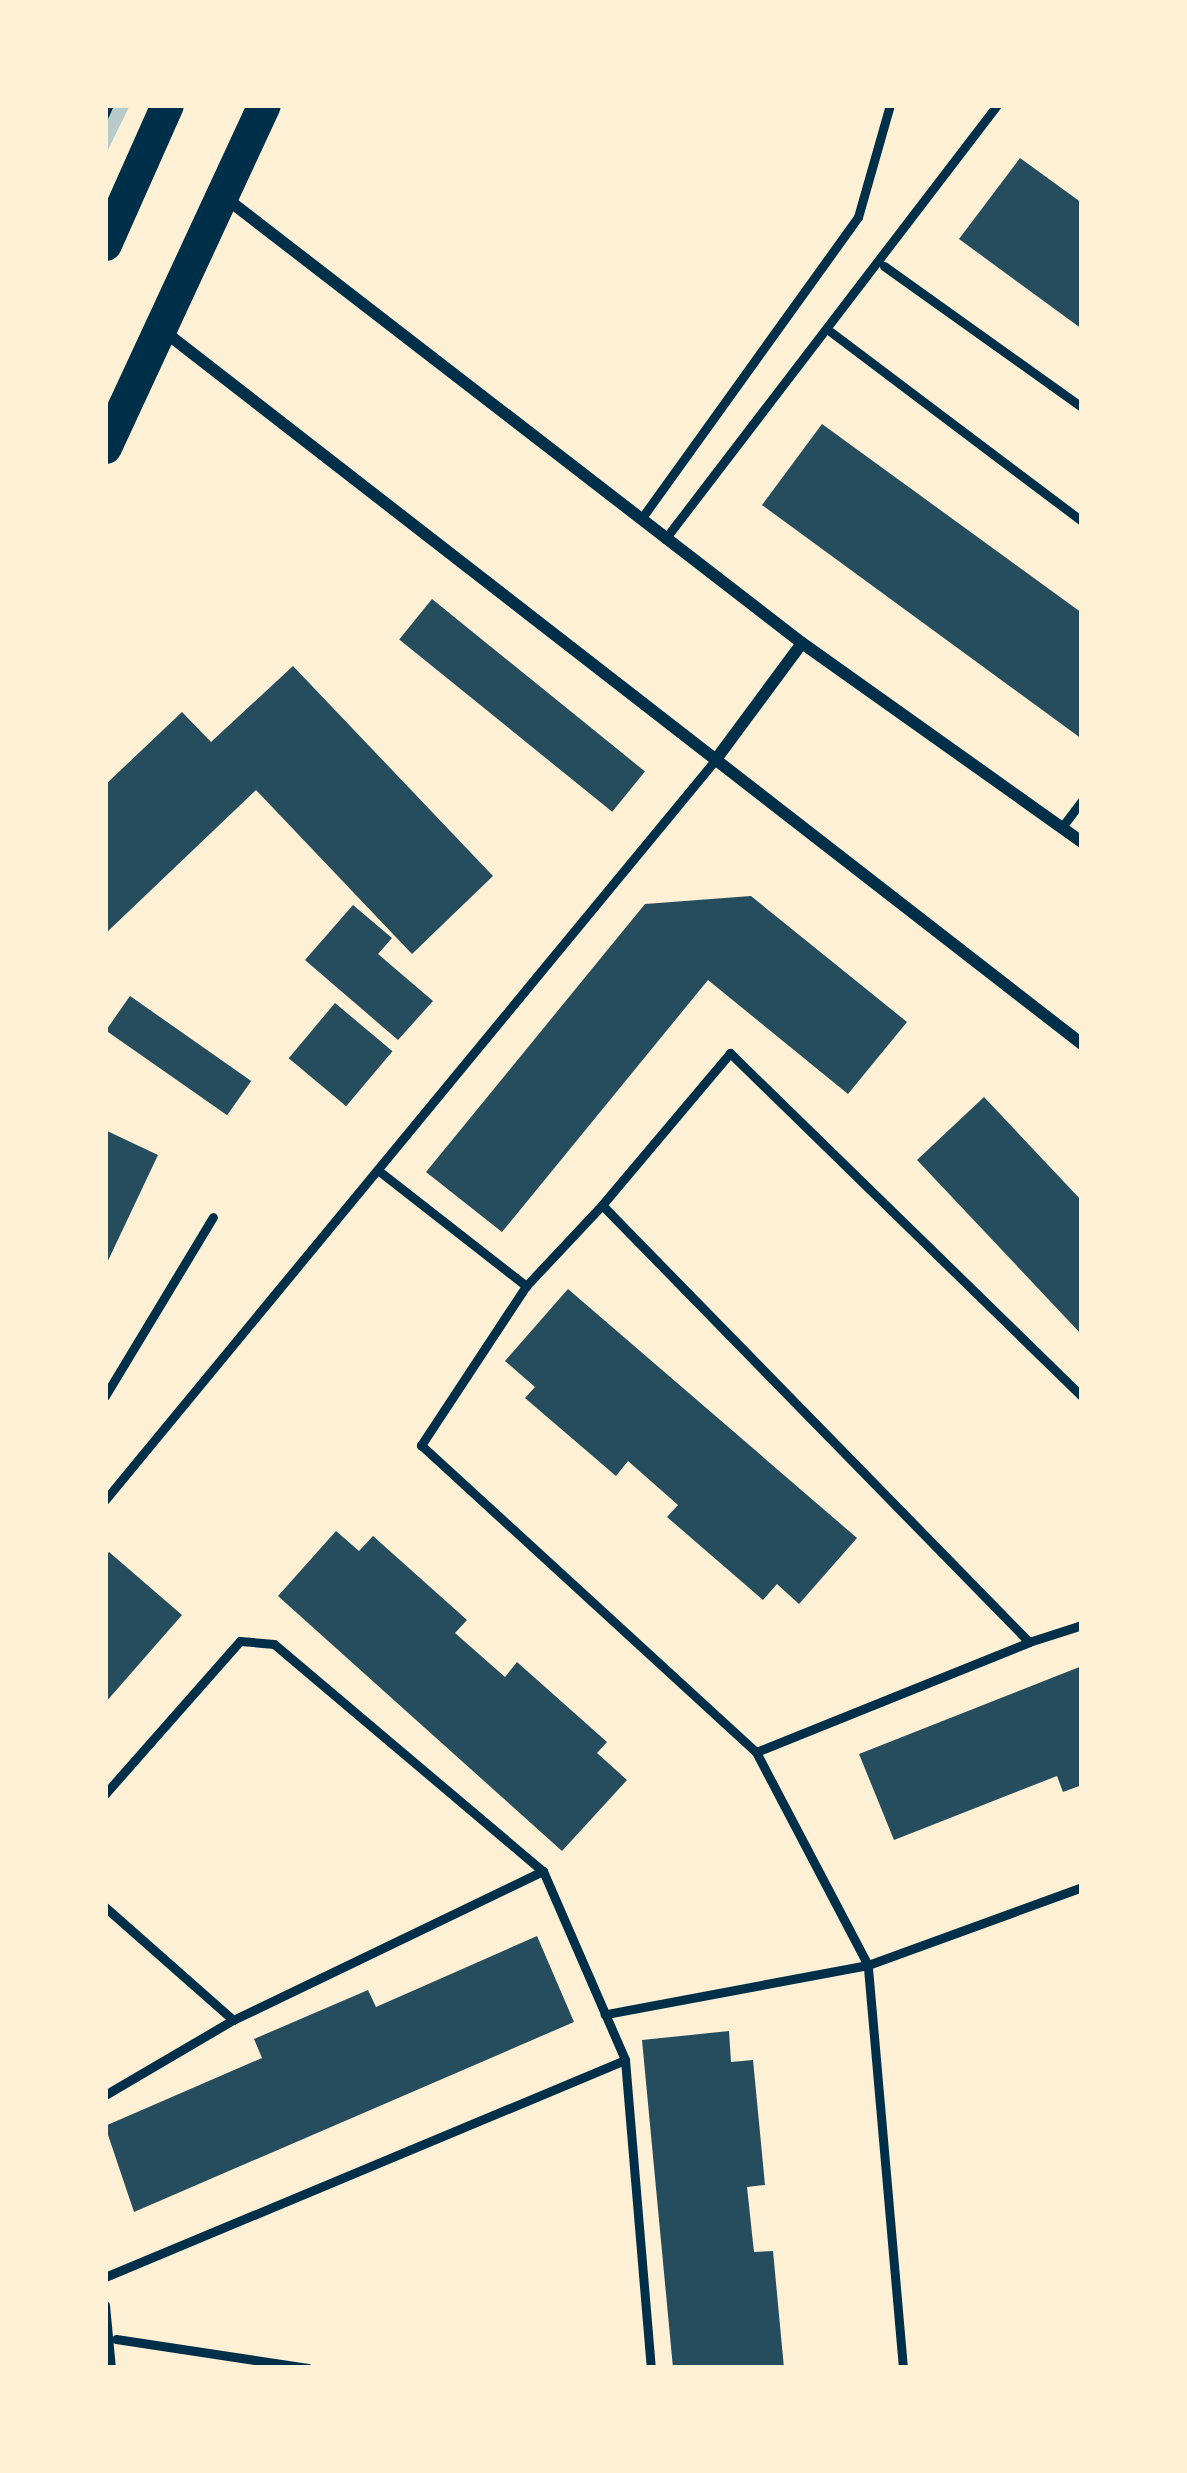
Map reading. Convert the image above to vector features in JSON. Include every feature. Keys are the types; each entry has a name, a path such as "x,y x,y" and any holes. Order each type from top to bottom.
{"highway":[{"path":"105,244 167,105"},
{"path":"105,447 227,199 264,105"}],"street":[{"path":"227,199 802,643 1082,842"},
{"path":"164,331 1082,1044"},
{"path":"716,758 802,643"}],"lane":[{"path":"641,519 858,217 890,105"},
{"path":"665,538 884,266 997,105"},
{"path":"884,266 1082,407"},
{"path":"831,332 1082,521"},
{"path":"106,1495 379,1171 716,758"},
{"path":"1062,827 1082,800"},
{"path":"903,2368 868,1965 756,1752 421,1445 526,1286 602,1205 730,1053 1082,1397"},
{"path":"379,1171 526,1286"},
{"path":"602,1205 1029,1642"},
{"path":"105,1396 213,1216"},
{"path":"756,1752 1082,1624"},
{"path":"105,1794 240,1641 274,1644 543,1871 625,2060 652,2368"},
{"path":"105,2095 232,2020 543,1871"},
{"path":"605,2014 868,1965 1082,1887"},
{"path":"105,1907 232,2020"},
{"path":"105,2277 625,2060"},
{"path":"105,2305 116,2338 111,2368"},
{"path":"116,2338 308,2368"}],"path":[{"path":"105,116 110,105"}],"shaded area":[{"path":"105,105 130,105 105,156"}],"building":[{"path":"1020,158 1082,203 1082,329 959,239"},
{"path":"822,424 1082,613 1082,739 762,505"},
{"path":"432,599 645,771 612,812 399,639"},
{"path":"293,666 493,876 412,954 256,790 105,934 105,785 182,712 211,742"},
{"path":"751,896 907,1022 848,1094 708,980 502,1232 426,1172 645,904"},
{"path":"353,905 392,938 378,954 433,1001 398,1040 305,960"},
{"path":"130,996 251,1081 227,1115 106,1030"},
{"path":"335,1003 392,1051 346,1106 289,1058"},
{"path":"984,1097 1082,1201 1082,1335 917,1160"},
{"path":"105,1130 158,1155 105,1267"},
{"path":"568,1289 857,1538 799,1604 777,1584 763,1600 667,1517 678,1505 628,1461 616,1476 525,1398 535,1387 505,1361"},
{"path":"336,1531 359,1551 373,1536 467,1620 455,1633 505,1677 517,1662 607,1742 597,1753 627,1780 562,1851 278,1596"},
{"path":"109,1552 182,1615 105,1703 105,1556"},
{"path":"1082,1666 1082,1785 1063,1792 1057,1776 894,1840 859,1754"},
{"path":"537,1936 574,2022 134,2212 105,2126 262,2058 254,2039 368,1990 376,2007"},
{"path":"729,2031 731,2062 753,2060 765,2185 747,2187 754,2252 773,2251 784,2368 673,2368 642,2040"}]}
